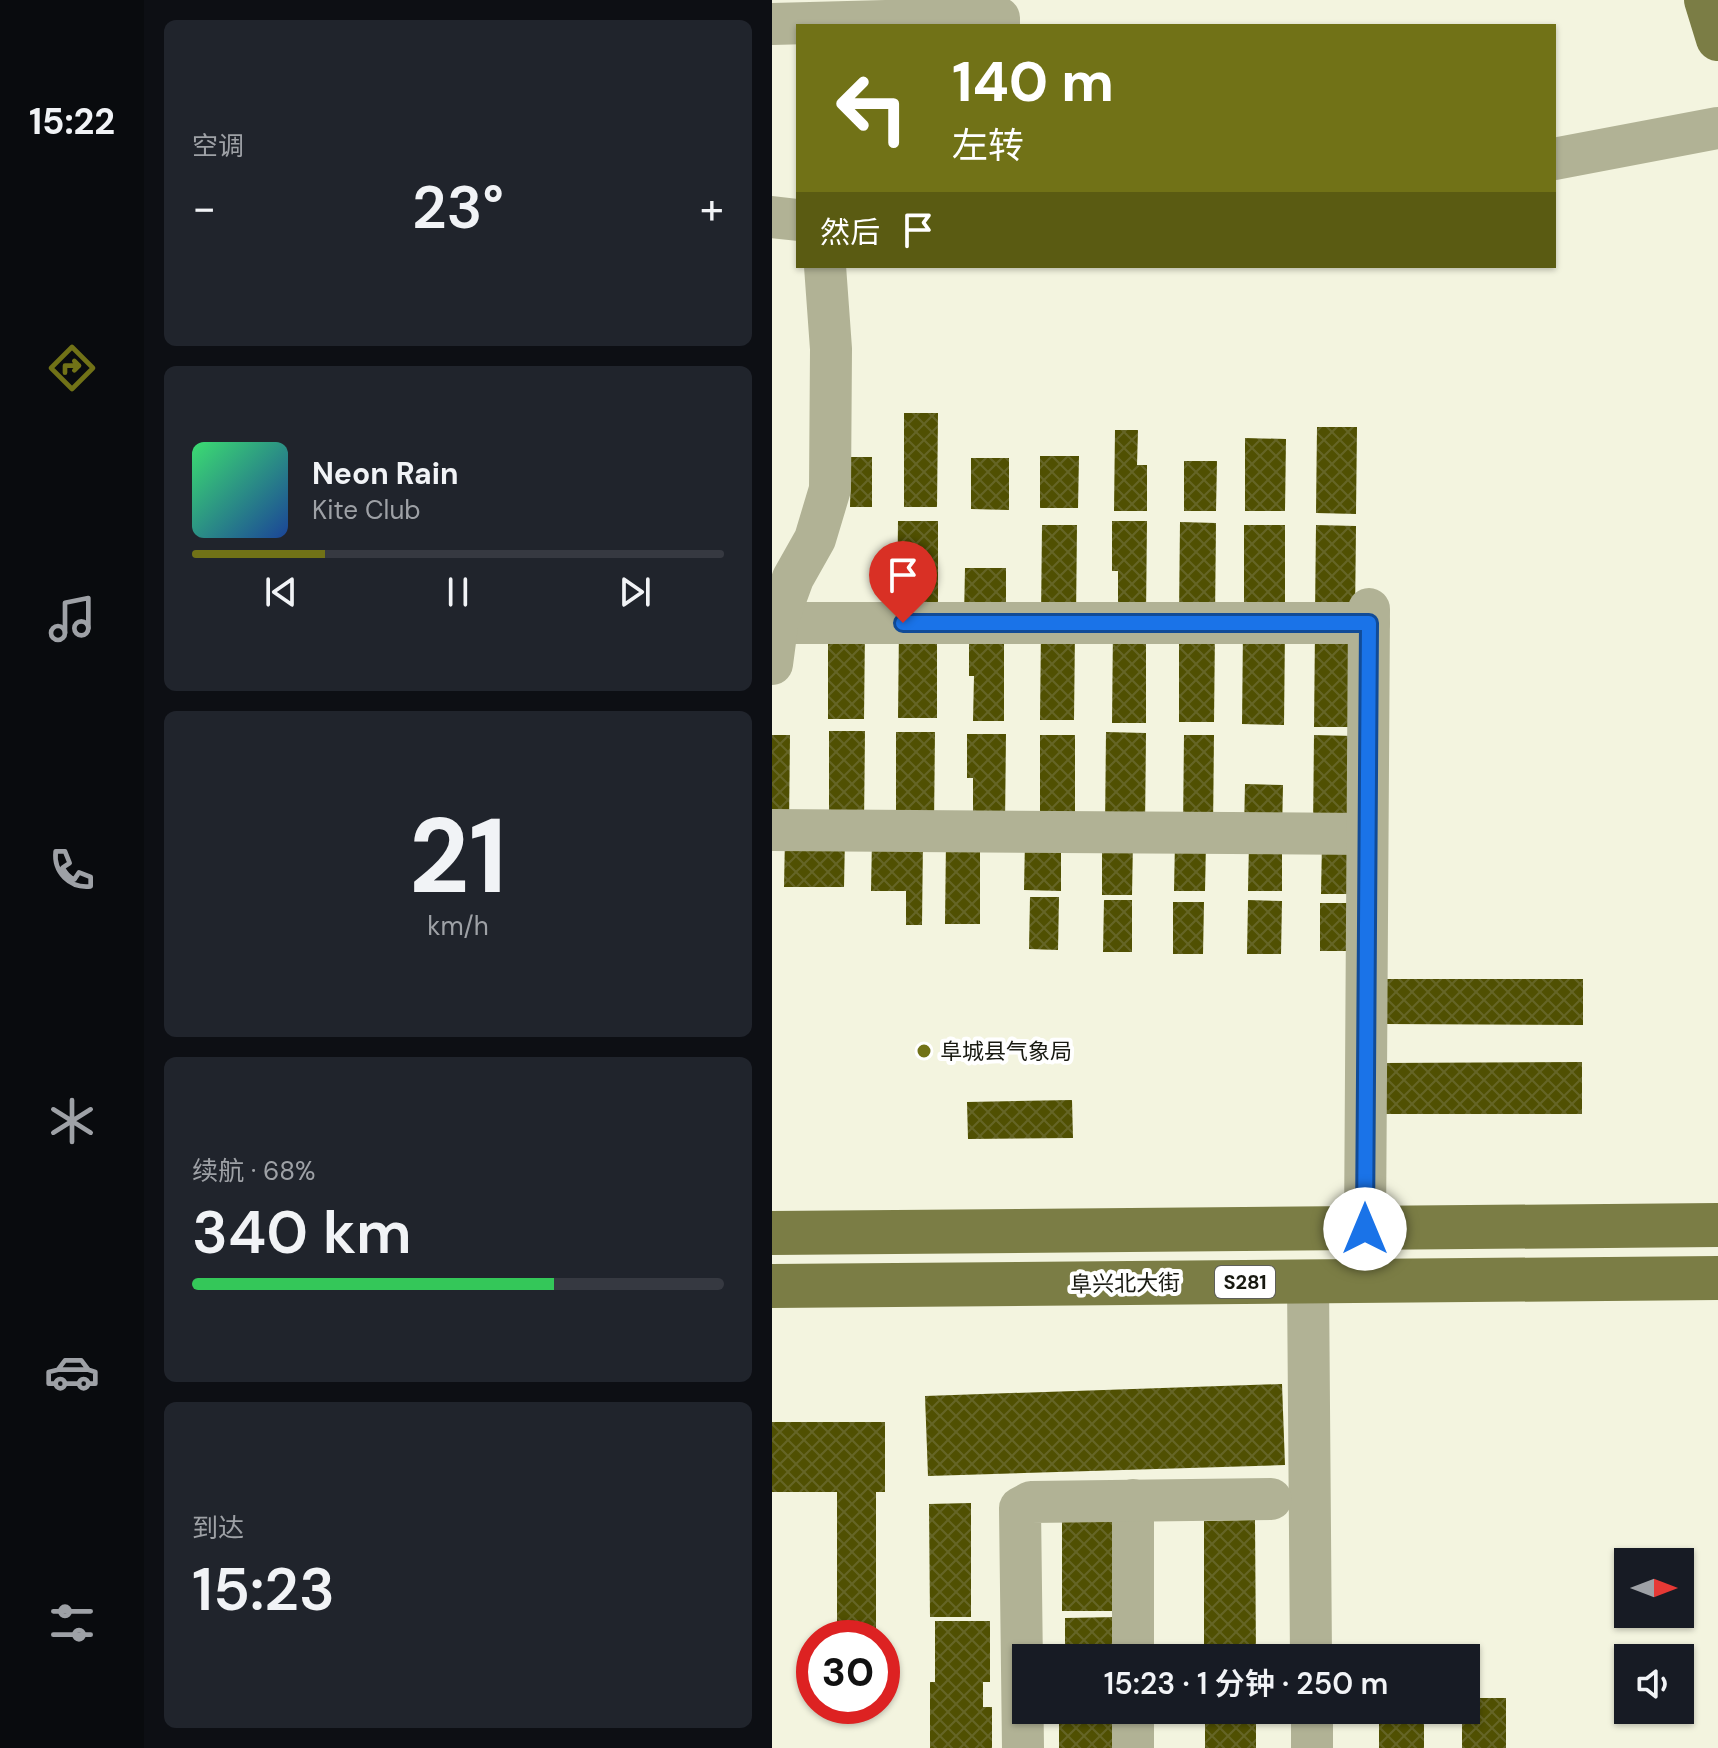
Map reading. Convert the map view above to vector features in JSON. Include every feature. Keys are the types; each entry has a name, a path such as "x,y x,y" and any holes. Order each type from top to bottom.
{"main road":[{"path":"1706,0 1718,39"},
{"path":"772,1233 1718,1225"},
{"name":"阜兴北大街","path":"772,1286 1718,1278"}],"street":[{"path":"791,24 999,18 999,24"},
{"path":"1556,159 1718,128"},
{"path":"772,217 796,220"},
{"path":"772,664 778,623 793,578 815,539 830,489 831,349 825,268"},
{"path":"778,623 1369,616 1365,1229"},
{"path":"772,830 1367,834"},
{"path":"1308,1281 1311,1644"},
{"path":"1023,1748 1020,1508 1031,1502 1271,1499"},
{"path":"1133,1500 1133,1644"},
{"path":"1133,1724 1133,1748"},
{"path":"1312,1724 1312,1748"}],"building":[{"path":"904,413 938,413 937,507 904,507"},
{"path":"1317,427 1357,427 1356,514 1316,513"},
{"path":"1115,430 1138,430 1137,465 1147,465 1147,511 1114,511"},
{"path":"1245,438 1286,439 1285,511 1245,511"},
{"path":"1040,456 1079,456 1078,508 1040,508"},
{"path":"851,457 872,457 872,507 850,507"},
{"path":"971,458 1009,458 1009,510 971,509"},
{"path":"1184,461 1217,461 1216,511 1184,511"},
{"path":"898,521 938,521 938,613 897,612"},
{"path":"1112,521 1147,521 1146,615 1118,615 1118,571 1112,571"},
{"path":"1180,522 1216,523 1215,617 1179,616"},
{"path":"1042,525 1077,525 1076,619 1041,618"},
{"path":"1244,525 1285,525 1285,616 1244,616"},
{"path":"1316,525 1356,526 1355,615 1315,614"},
{"path":"965,568 1006,568 1006,618 964,618"},
{"path":"899,627 937,627 937,718 898,718"},
{"path":"828,628 865,628 864,719 828,719"},
{"path":"1113,628 1146,628 1146,723 1112,723"},
{"path":"1243,628 1285,628 1284,725 1242,724"},
{"path":"969,629 1004,629 1004,721 973,721 974,676 969,676"},
{"path":"1179,629 1215,629 1214,722 1179,722"},
{"path":"1041,630 1075,630 1074,720 1040,720"},
{"path":"1315,630 1355,630 1354,727 1314,727"},
{"path":"829,731 865,731 864,824 829,824"},
{"path":"896,732 935,732 934,825 896,825"},
{"path":"1106,732 1146,733 1145,828 1105,828"},
{"path":"967,734 1006,734 1005,824 973,824 973,778 967,778"},
{"path":"772,735 790,735 789,825 772,825"},
{"path":"1040,735 1075,735 1075,827 1040,827"},
{"path":"1184,735 1214,735 1213,830 1183,830"},
{"path":"1314,735 1354,736 1353,830 1313,830"},
{"path":"1245,784 1283,785 1282,832 1244,832"},
{"path":"785,837 845,837 844,887 784,887"},
{"path":"872,840 923,840 922,925 906,925 906,891 871,891"},
{"path":"946,840 980,840 980,924 945,924"},
{"path":"1025,840 1061,840 1061,891 1024,890"},
{"path":"1102,841 1133,841 1132,895 1102,895"},
{"path":"1175,841 1206,842 1205,891 1174,891"},
{"path":"1249,843 1282,843 1282,891 1248,891"},
{"path":"1322,843 1353,843 1352,894 1321,894"},
{"path":"1030,897 1059,897 1058,950 1029,949"},
{"path":"1104,900 1132,900 1132,952 1103,952"},
{"path":"1248,900 1282,901 1281,954 1247,954"},
{"path":"1173,902 1204,902 1203,954 1173,954"},
{"path":"1320,903 1352,903 1352,951 1320,951"},
{"path":"1385,979 1583,979 1583,1025 1384,1024"},
{"path":"1582,1062 1582,1114 1384,1114 1384,1063"},
{"path":"1072,1100 1073,1138 968,1139 967,1102"},
{"path":"1282,1384 1285,1465 928,1476 925,1396"},
{"path":"772,1422 885,1422 885,1492 876,1492 876,1620 837,1620 837,1492 772,1492"},
{"path":"971,1503 971,1617 930,1617 929,1504"},
{"path":"1114,1515 1114,1611 1062,1611 1062,1516"},
{"path":"1255,1520 1256,1644 1204,1644 1204,1521"},
{"path":"1118,1617 1118,1644 1065,1644 1065,1618"},
{"path":"935,1621 990,1621 990,1682 983,1682 983,1707 992,1707 992,1748 930,1748 930,1682 935,1682"},
{"path":"1480,1698 1506,1698 1506,1748 1462,1748 1462,1724 1480,1724"},
{"path":"1059,1724 1118,1724 1119,1748 1059,1748"},
{"path":"1205,1724 1256,1724 1256,1748 1205,1748"},
{"path":"1379,1724 1424,1724 1424,1748 1379,1748"}],"place":[{"name":"阜城县气象局","path":"924,1051"}],"route":[{"path":"903,623 1369,623 1365,1229"}]}
